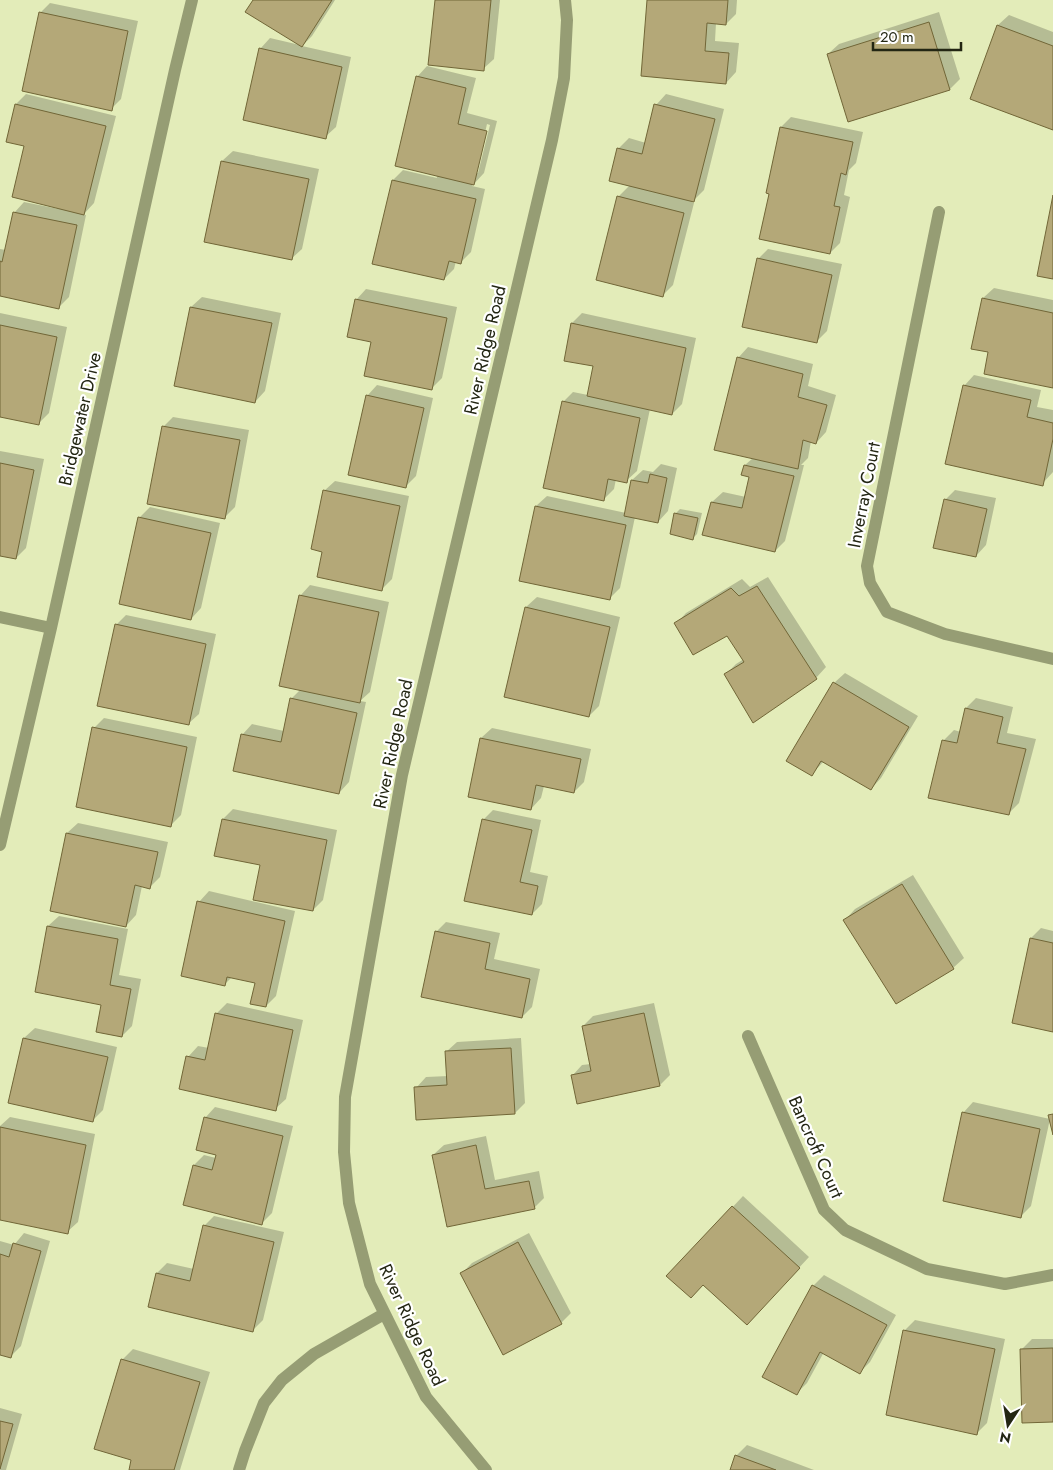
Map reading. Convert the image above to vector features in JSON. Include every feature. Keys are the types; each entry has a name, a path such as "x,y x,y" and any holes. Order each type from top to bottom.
{"street":[{"name":"Bridgewater Drive","path":"0,845 51,628 192,0"},
{"name":"River Ridge Road","path":"486,1470 426,1397 370,1284 349,1203 344,1152 345,1097 402,775 552,140 564,78 567,20 565,0"},
{"name":"Inverray Court","path":"939,212 867,566 870,583 887,612 945,634 1053,659"},
{"path":"0,617 51,628"},
{"name":"Bancroft Court","path":"748,1036 824,1210 845,1230 927,1269 1005,1284 1053,1275"},
{"path":"239,1470 244,1451 264,1403 282,1380 314,1354 384,1314"}],"building":[{"path":"253,0 332,0 302,47 245,12"},
{"path":"435,0 491,0 484,71 428,65"},
{"path":"647,0 728,0 726,25 707,23 705,51 729,53 726,84 641,76"},
{"path":"39,12 128,31 112,111 22,91"},
{"path":"929,22 950,90 848,122 827,54"},
{"path":"997,25 1053,46 1053,130 970,99"},
{"path":"259,48 342,67 326,139 243,120"},
{"path":"416,76 466,88 458,124 487,131 474,185 395,166"},
{"path":"15,104 106,126 84,215 12,197 24,146 6,142"},
{"path":"654,104 715,119 694,202 609,181 617,148 642,154"},
{"path":"780,127 853,142 846,175 841,173 834,206 840,207 830,254 759,239 769,194 766,193"},
{"path":"221,161 309,179 292,260 204,242"},
{"path":"392,180 476,199 461,264 449,261 444,280 372,264"},
{"path":"1053,195 1053,279 1037,276"},
{"path":"617,196 684,213 663,297 596,280"},
{"path":"13,212 77,225 59,309 0,296 0,261 2,262"},
{"path":"757,258 832,275 817,343 742,327"},
{"path":"982,298 1053,313 1053,388 984,374 988,352 971,349"},
{"path":"355,299 447,318 432,390 364,376 371,342 347,337"},
{"path":"190,307 272,323 255,403 174,386"},
{"path":"571,323 686,348 672,415 587,396 593,366 564,361"},
{"path":"0,325 57,337 39,425 0,417"},
{"path":"737,357 803,374 798,397 827,405 816,444 803,440 798,469 714,450"},
{"path":"963,385 1031,400 1027,417 1053,423 1053,439 1043,486 945,464"},
{"path":"366,395 424,408 406,488 348,475"},
{"path":"562,401 640,418 627,483 608,479 604,501 543,488"},
{"path":"162,426 240,440 225,519 147,504"},
{"path":"0,463 34,470 16,559 0,556"},
{"path":"744,465 794,476 775,552 702,535 711,502 742,508 749,477 741,475"},
{"path":"650,474 667,478 658,523 624,516 631,480 648,483"},
{"path":"323,490 400,506 382,591 317,577 322,552 311,549"},
{"path":"944,499 987,509 976,557 933,548"},
{"path":"535,506 626,525 610,600 519,581"},
{"path":"674,513 698,518 693,540 670,534"},
{"path":"138,517 211,533 191,620 119,604"},
{"path":"757,586 817,679 753,723 724,674 744,662 727,636 693,655 674,623 731,588 739,596"},
{"path":"299,595 379,612 360,703 279,686"},
{"path":"525,607 610,627 589,717 504,697"},
{"path":"115,624 206,644 189,725 97,706"},
{"path":"833,682 909,727 871,790 821,761 812,776 786,761"},
{"path":"290,698 357,713 339,794 233,771 241,734 281,742"},
{"path":"965,708 1003,717 997,743 1026,749 1009,815 928,798 942,740 957,743"},
{"path":"92,727 187,747 171,827 76,807"},
{"path":"480,738 581,759 574,793 536,785 531,810 468,797"},
{"path":"222,819 327,840 313,911 253,900 260,865 214,856"},
{"path":"482,819 532,830 520,882 538,886 532,915 464,901"},
{"path":"66,833 158,852 150,889 135,885 126,927 50,911"},
{"path":"902,884 954,969 896,1004 843,920"},
{"path":"197,901 285,921 266,1007 250,1004 255,983 227,977 225,986 181,976"},
{"path":"47,926 118,939 110,985 131,989 122,1037 96,1032 101,1005 35,992"},
{"path":"435,931 490,943 485,969 530,979 522,1018 421,997"},
{"path":"1030,938 1053,943 1053,1032 1012,1023"},
{"path":"215,1013 293,1030 276,1111 179,1089 186,1056 205,1060"},
{"path":"644,1013 660,1086 577,1104 571,1075 591,1071 582,1026"},
{"path":"23,1038 108,1057 93,1122 8,1103"},
{"path":"511,1048 515,1114 416,1120 414,1087 447,1085 445,1051"},
{"path":"962,1112 1040,1129 1021,1218 943,1201"},
{"path":"1053,1114 1053,1135 1048,1115"},
{"path":"204,1117 283,1136 262,1225 183,1205 193,1165 212,1170 216,1155 196,1150"},
{"path":"0,1127 86,1145 68,1234 0,1220"},
{"path":"476,1145 485,1189 529,1181 535,1209 447,1227 432,1155"},
{"path":"732,1206 800,1268 747,1325 703,1285 691,1298 666,1276"},
{"path":"203,1225 274,1242 253,1332 148,1307 156,1273 190,1281"},
{"path":"518,1242 562,1324 503,1355 460,1273"},
{"path":"13,1243 41,1251 11,1358 0,1355 0,1254 9,1257"},
{"path":"812,1285 887,1325 860,1374 820,1352 797,1395 762,1377"},
{"path":"903,1330 995,1349 977,1435 886,1415"},
{"path":"1053,1348 1053,1422 1022,1423 1020,1349"},
{"path":"121,1359 200,1382 174,1470 129,1470 131,1460 94,1449"},
{"path":"0,1421 13,1424 0,1469"},
{"path":"735,1455 776,1470 730,1470"}]}
